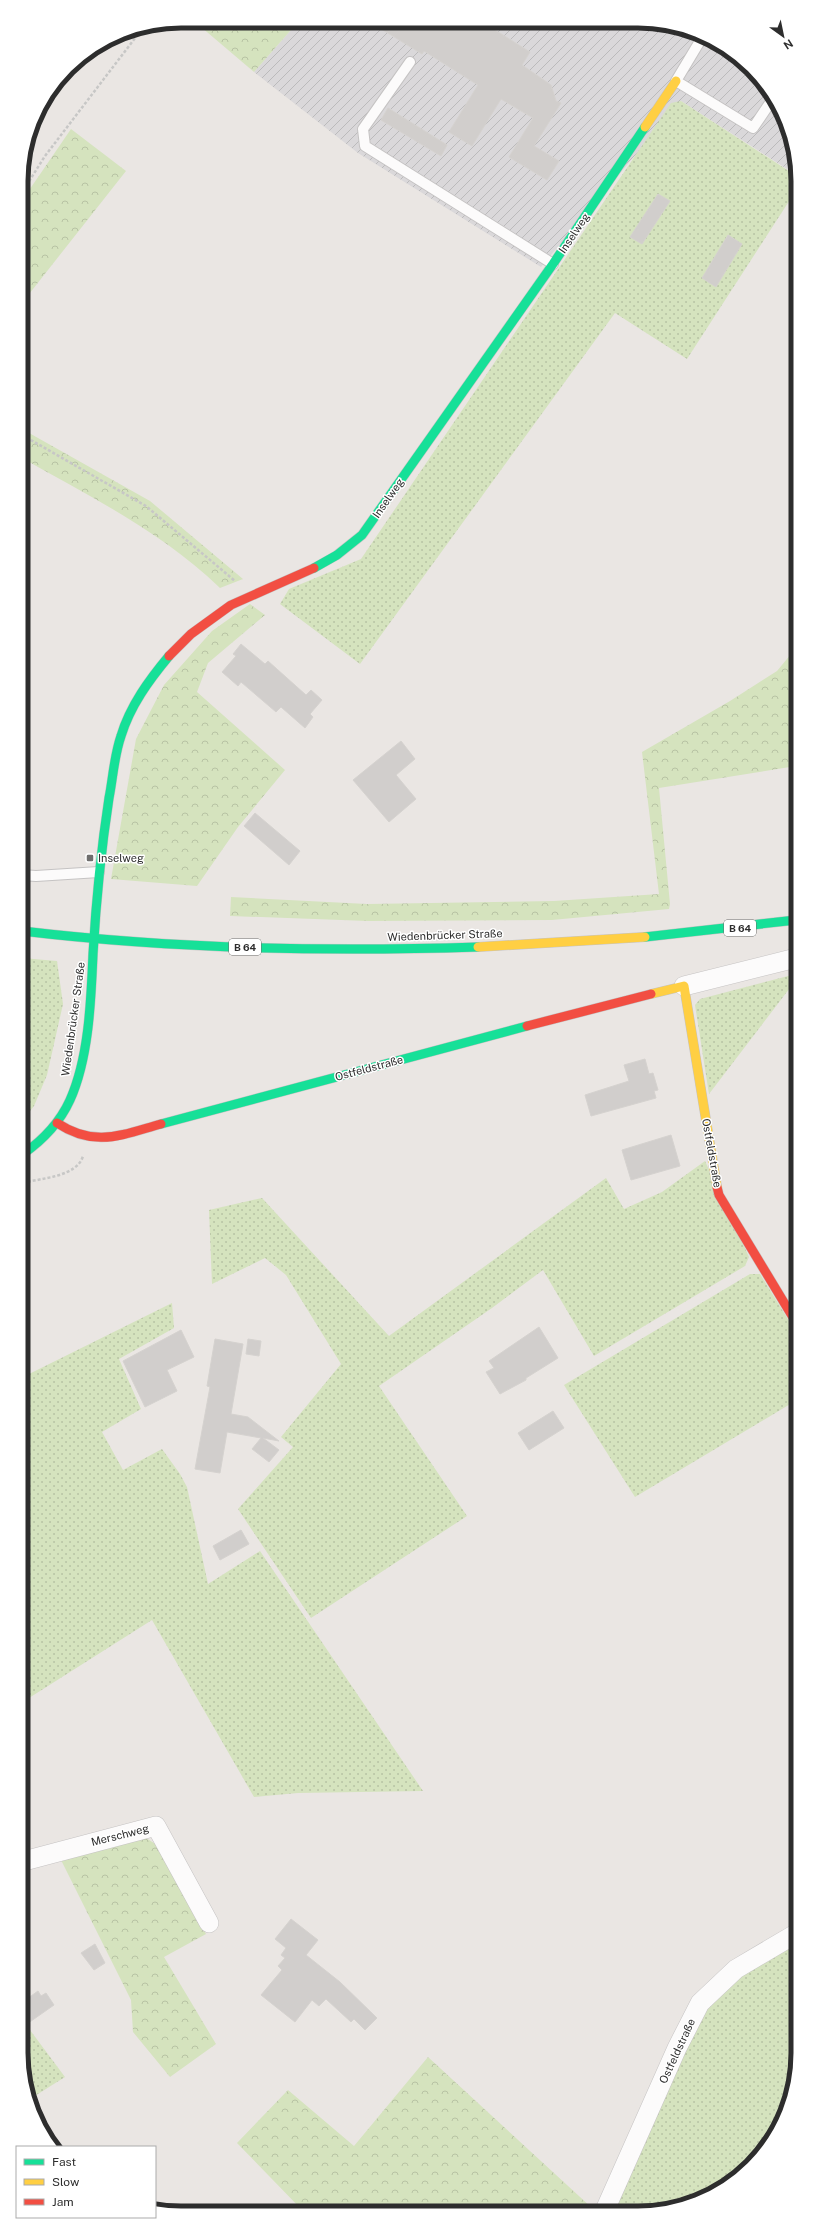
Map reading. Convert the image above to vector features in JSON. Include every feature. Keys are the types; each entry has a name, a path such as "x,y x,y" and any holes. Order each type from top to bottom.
{"street":[{"name":"Inselweg","path":"95,939 99,872 115,761 121,735 140,696 165,661 190,635 213,617 250,595 324,564 342,553 362,535 553,264 676,81"},
{"name":"Wiedenbrücker Straße","path":"28,932 95,939 308,949 396,950 554,943 684,934 791,921"},
{"name":"Wiedenbrücker Straße","path":"28,1150 57,1123 71,1098 80,1071 93,982 95,939"},
{"name":"Ostfeldstraße","path":"57,1123 88,1138 109,1138 498,1033 791,959"},
{"name":"Ostfeldstraße","path":"684,986 710,1149 719,1195 759,1264 791,1315"},
{"name":"Merschweg","path":"28,1860 156,1826 209,1923"},
{"name":"Ostfeldstraße","path":"607,2206 677,2048 700,2003 736,1969 791,1937"}],"lane":[{"path":"700,41 676,81 753,128 770,103"},
{"path":"410,62 363,129 365,146 553,264"},
{"path":"28,875 99,872"}],"path":[{"path":"28,183 45,156 138,34"},
{"path":"28,438 146,506 250,595"},
{"path":"28,1182 74,1170 81,1162 88,1138"}],"shaded area":[{"path":"293,28 658,29 687,36 715,48 739,66 753,80 771,104 779,122 786,141 790,164 787,169 681,101 541,267 358,153 254,72"}],"green space":[{"path":"202,28 293,28 254,72"},
{"path":"681,101 791,172 791,198 687,359 615,313 360,664 280,604 289,589 361,559 671,103"},
{"path":"71,129 126,171 28,295 28,192"},
{"path":"28,432 150,501 243,579 220,588 198,568 174,550 150,533 100,502 28,461"},
{"path":"250,604 265,615 208,663 197,692 285,770 238,827 197,886 111,879 136,739 164,685 212,631"},
{"path":"791,654 791,767 659,788 670,904 669,909 552,920 368,921 230,916 231,897 367,904 554,901 659,894 642,752 730,701 777,671"},
{"path":"28,959 57,961 63,1004 47,1075 34,1106 28,1114"},
{"path":"791,975 791,987 709,1094 695,1005 700,999"},
{"path":"705,1161 749,1257 745,1266 594,1356 543,1270 492,1308 379,1386 467,1516 311,1618 238,1509 293,1447 281,1437 341,1364 286,1275 265,1258 212,1284 209,1210 262,1198 389,1336 606,1178 624,1209 662,1192"},
{"path":"750,1274 760,1274 791,1324 791,1404 635,1497 564,1385"},
{"path":"172,1303 174,1328 119,1359 141,1409 102,1432 123,1470 162,1449 180,1474 187,1487 208,1584 260,1551 423,1791 298,1793 254,1797 152,1620 29,1698 28,1375"},
{"path":"143,1836 160,1847 206,1934 164,1957 216,2044 170,2077 133,2032 131,2000 60,1858"},
{"path":"791,1945 790,2073 783,2102 771,2130 753,2154 739,2168 715,2186 678,2201 648,2206 617,2206 691,2035 710,2002 741,1976"},
{"path":"28,2027 65,2077 34,2096 28,2063"},
{"path":"428,2057 590,2206 298,2206 237,2143 288,2090 354,2146"}],"building":[{"path":"380,28 492,28 530,52 522,65 551,85 556,101 561,103 534,146 559,161 547,180 509,157 533,118 501,99 472,146 449,132 478,85 424,51 422,54"},
{"path":"388,108 447,145 441,156 381,120"},
{"path":"658,194 670,201 642,244 630,237"},
{"path":"728,235 742,244 716,287 702,278"},
{"path":"241,644 265,664 268,661 306,695 311,690 322,700 310,714 313,717 305,728 281,707 276,712 241,682 238,686 222,672 236,656 233,654"},
{"path":"401,741 415,759 396,775 416,799 389,822 353,780"},
{"path":"255,813 300,851 289,865 244,826"},
{"path":"645,1059 649,1074 653,1073 658,1090 654,1091 656,1098 591,1116 585,1095 629,1081 624,1065"},
{"path":"671,1135 680,1166 631,1180 622,1150"},
{"path":"539,1327 558,1358 526,1378 526,1380 500,1394 486,1372 494,1368 489,1361"},
{"path":"181,1330 194,1357 167,1370 177,1391 145,1407 123,1361"},
{"path":"215,1339 243,1344 231,1414 248,1417 279,1441 263,1438 279,1450 269,1462 252,1449 261,1438 227,1432 220,1473 195,1469 210,1387 207,1386"},
{"path":"248,1339 261,1341 259,1356 246,1354"},
{"path":"553,1411 564,1428 529,1450 518,1433"},
{"path":"241,1530 249,1544 220,1560 213,1546"},
{"path":"291,1919 318,1940 306,1955 340,1982 377,2018 365,2030 354,2019 351,2022 326,1999 319,2006 312,2000 295,2022 261,1995 282,1970 278,1966 285,1958 281,1955 286,1948 275,1939"},
{"path":"95,1944 105,1963 94,1970 81,1953"},
{"path":"38,1991 41,1996 46,1993 54,2005 28,2023 28,1998"}],"traffic: fast":[{"path":"314,568 337,555 362,535 553,264 645,127"},
{"path":"28,1150 44,1137 56,1123 66,1108 76,1084 88,1028 99,876 106,818 117,751 129,714 147,684 169,656"},
{"path":"645,937 791,921"},
{"path":"28,932 136,942 250,948 364,949 478,947"},
{"path":"161,1124 527,1026"}],"traffic: slow":[{"path":"645,127 676,81"},
{"path":"478,947 645,937"},
{"path":"651,994 684,986 717,1187"}],"traffic: jam":[{"path":"169,656 191,634 231,605 314,568"},
{"path":"527,1026 651,994"},
{"path":"57,1123 71,1131 96,1137 121,1135 161,1124"},
{"path":"717,1187 719,1195 791,1314"}],"place":[{"name":"Inselweg","path":"90,858"}]}
